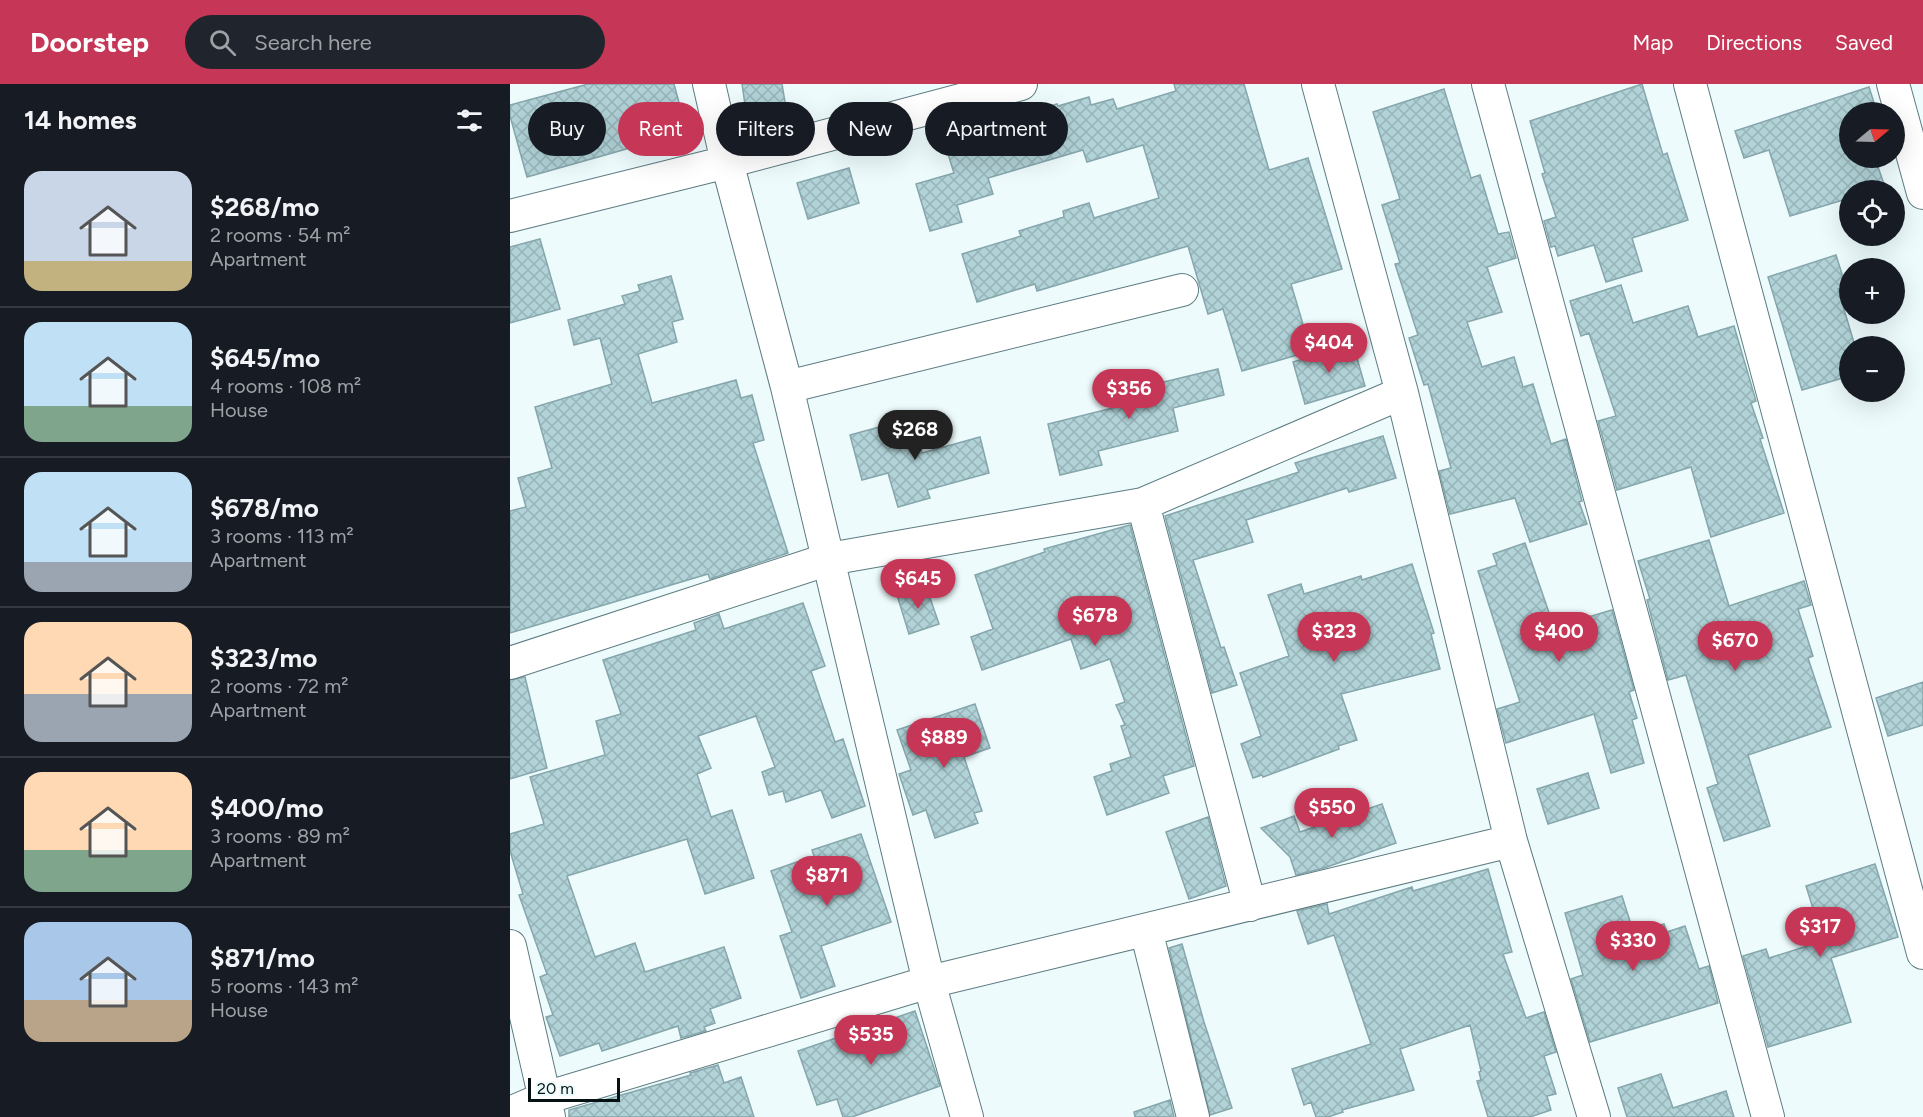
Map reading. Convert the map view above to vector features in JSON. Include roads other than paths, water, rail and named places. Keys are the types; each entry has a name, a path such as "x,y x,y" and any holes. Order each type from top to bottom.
{"street":[{"path":"709,84 727,162 787,387 929,982 967,1117"},
{"path":"510,216 727,162 1021,84"},
{"path":"1318,84 1402,393 1511,841 1594,1117"},
{"path":"1488,84 1768,1117"},
{"path":"1690,84 1923,953"},
{"path":"1893,84 1923,193"},
{"path":"787,387 1182,290"},
{"path":"510,663 829,559 1143,504 1402,393"},
{"path":"1143,504 1250,905"},
{"path":"510,1113 547,1108 929,982 1511,841"},
{"path":"1146,930 1193,1117"},
{"path":"510,946 547,1108"}]}
